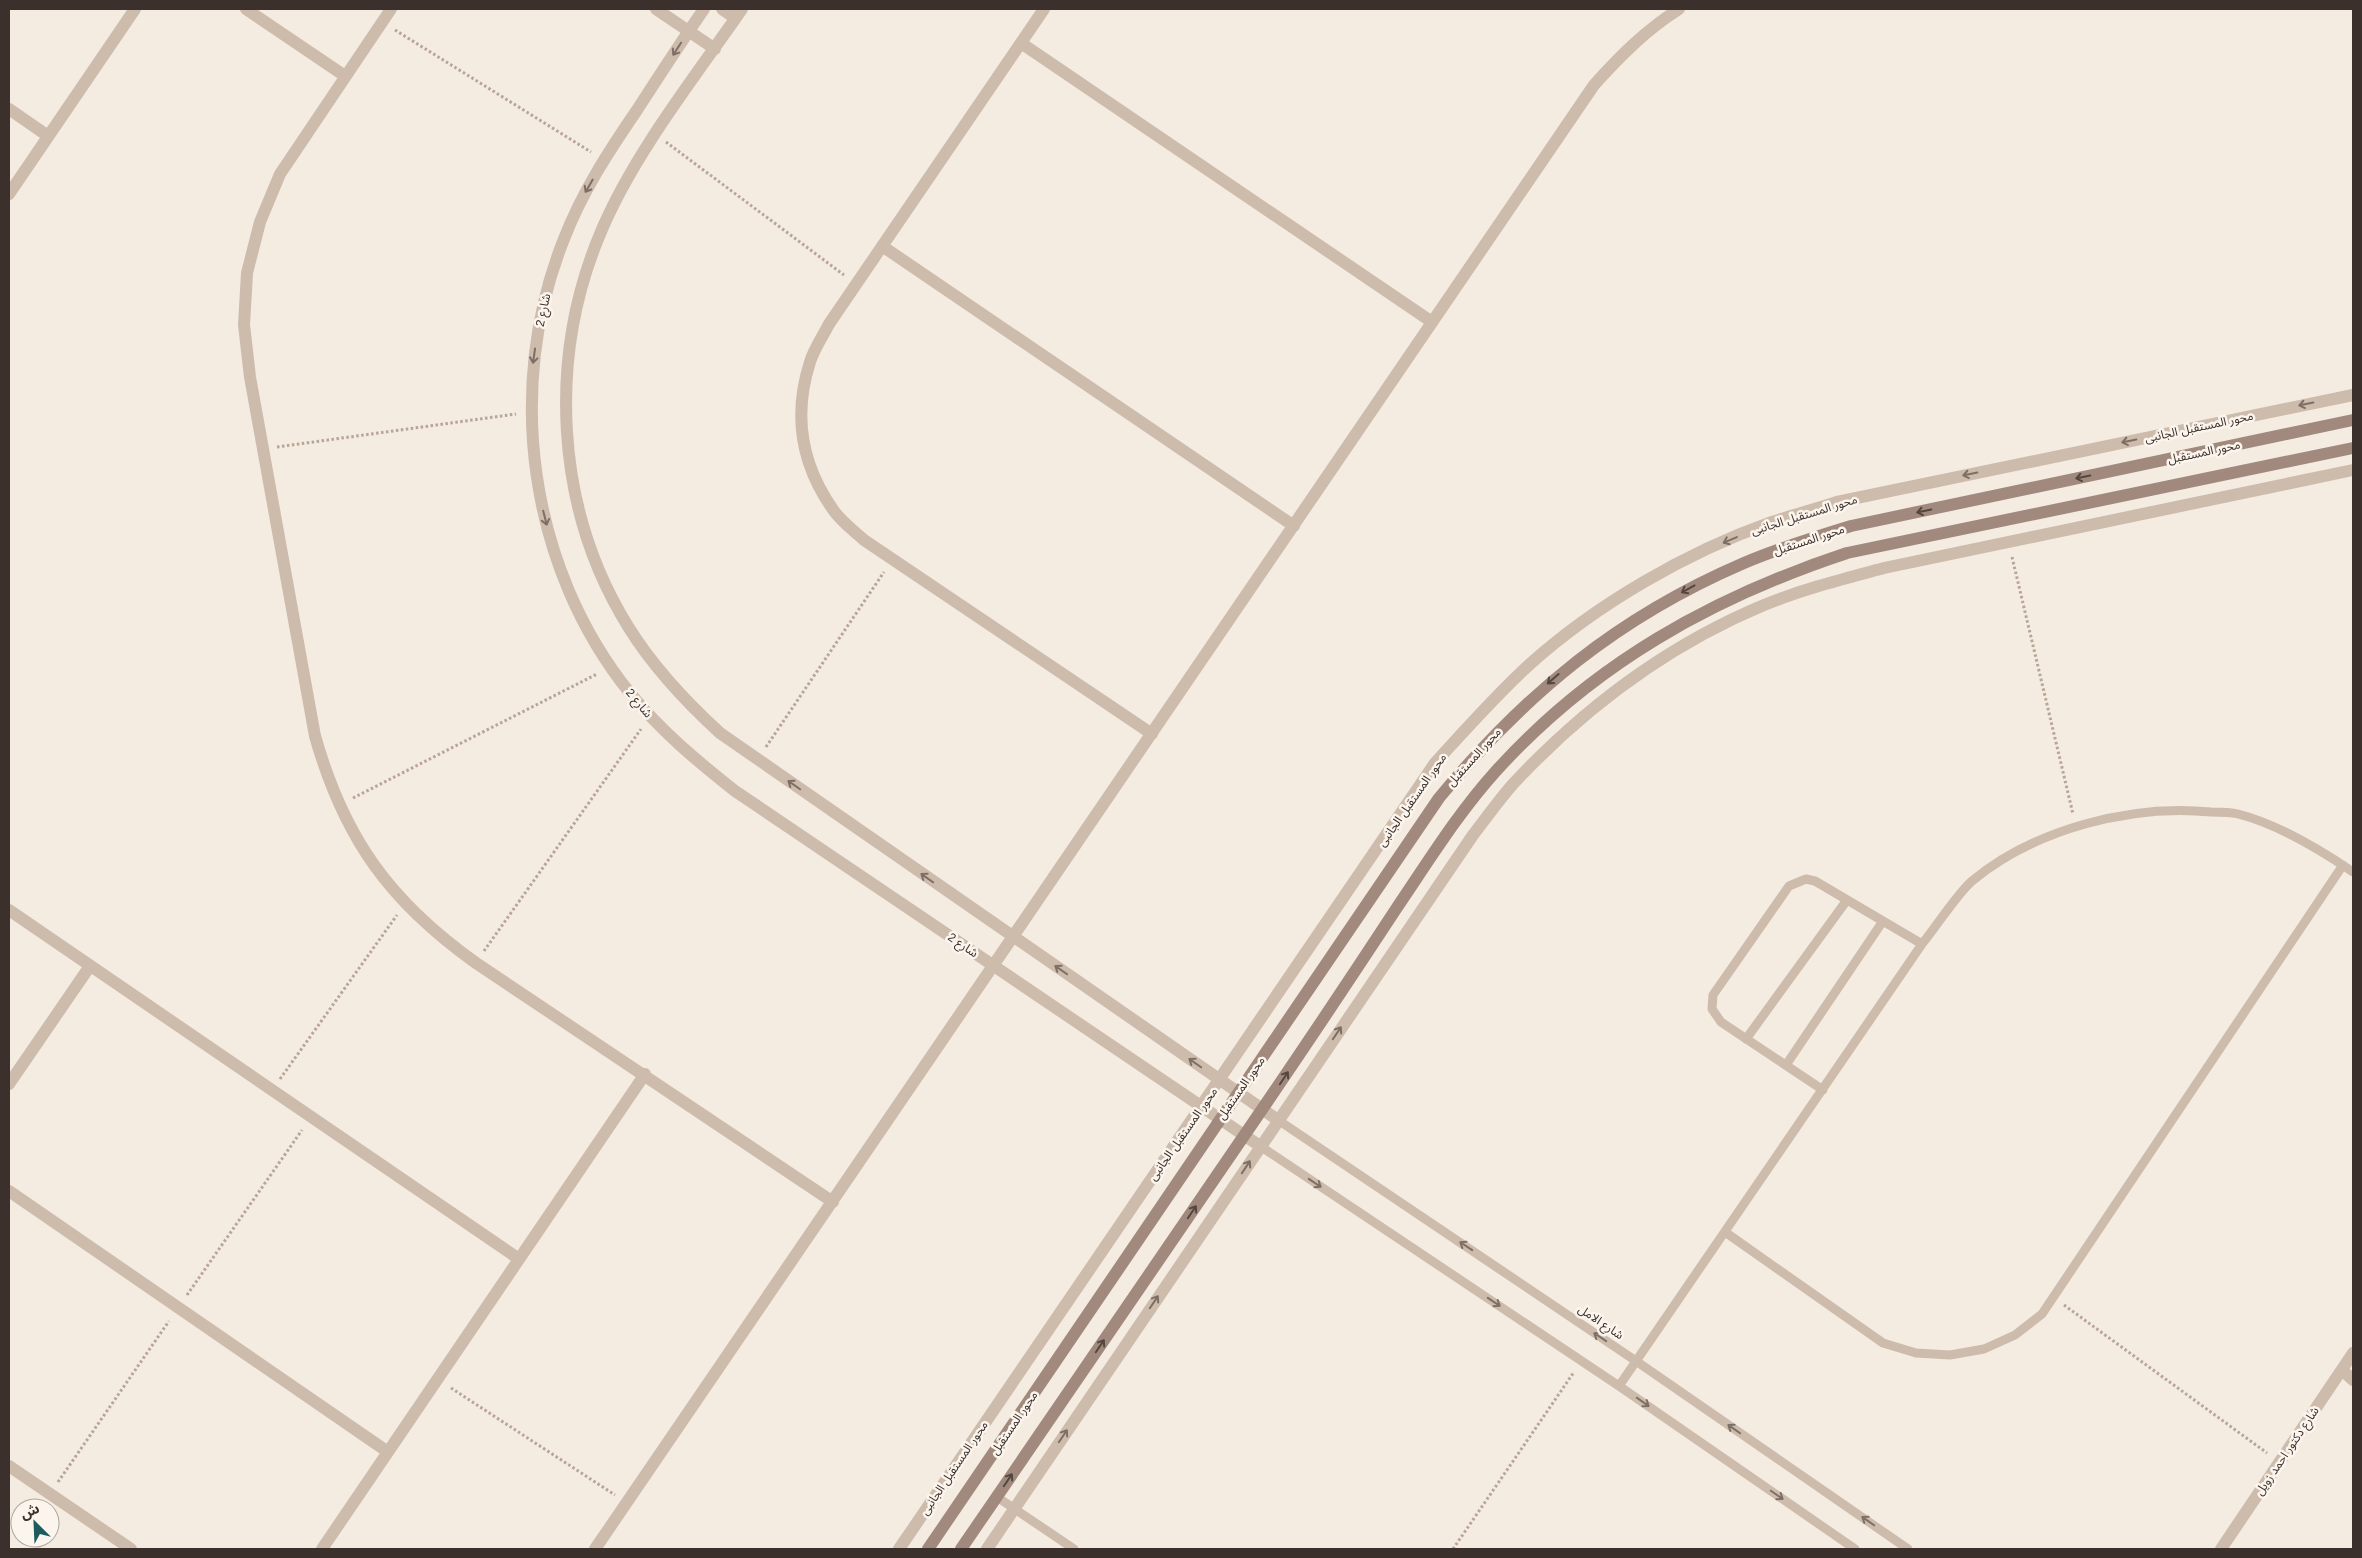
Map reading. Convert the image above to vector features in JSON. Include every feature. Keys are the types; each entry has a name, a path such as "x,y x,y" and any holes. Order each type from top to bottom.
{"street":[{"path":"9,194 135,9"},
{"path":"246,9 345,76"},
{"path":"391,9 280,174 260,222 247,273 244,325 250,377 315,736 325,771 338,806 368,857 405,904 427,926 476,963 645,1074 833,1202"},
{"path":"656,9 715,48"},
{"name":"شارع 2","path":"704,9 604,160 578,206 549,280 539,324 533,367 531,411 534,457 541,501 552,545 568,587 587,628 611,667 650,716 690,756 735,791 1260,1146"},
{"path":"722,9 739,13 656,134 625,184 604,226 587,269 574,314 567,360 565,407 568,453 576,499 589,544 606,587 629,628 655,666 686,701 720,732 757,760 1278,1120"},
{"path":"1044,9 829,324 810,360 801,399 802,440 814,478 835,512 864,540 1152,734"},
{"path":"595,1549 995,966 1594,85 1626,50 1663,19 1680,9"},
{"path":"1021,43 1432,322"},
{"path":"9,110 48,136"},
{"path":"882,246 1294,526"},
{"name":"محور المستقبل الجانبى","path":"899,1549 1436,763 1481,711 1532,663 1587,620 1645,582 1706,549 1771,522 1837,502 2353,394"},
{"name":"محور المستقبل","path":"928,1549 1439,798 1474,755 1513,714 1555,677 1599,643 1646,612 1695,585 1745,562 1798,542 1851,526 2353,420"},
{"name":"محور المستقبل","path":"961,1549 1262,1109 1458,816 1497,770 1539,728 1584,689 1632,654 1682,622 1735,595 1790,572 1847,553 2353,448"},
{"path":"987,1549 1473,835 1518,779 1556,740 1603,699 1653,663 1708,632 1764,605 1823,584 1866,572 2353,470"},
{"path":"9,910 519,1259"},
{"path":"9,1084 90,966"},
{"path":"322,1549 645,1074"},
{"path":"9,1191 388,1452"},
{"name":"شارع دكتور احمد زويل","path":"2221,1549 2353,1354"},
{"path":"2342,1370 2353,1380"},
{"path":"9,1466 131,1549"}],"lane":[{"path":"1619,1386 1922,944 1971,882 2010,856 2053,835 2097,820 2144,812 2191,810 2238,814 2286,833 2353,872"},
{"path":"1725,1232 1883,1343 1916,1353 1950,1355 1984,1348 2014,1335 2042,1314 2343,865"},
{"path":"1823,1090 1715,1016 1712,1008 1712,995 1789,886 1806,879 1815,881 1922,944"},
{"path":"1746,1039 1847,900"},
{"path":"1786,1065 1883,921"},
{"name":"شارع الامل","path":"1278,1120 1636,1361 1908,1549"},
{"path":"1260,1146 1619,1386 1854,1549"},
{"path":"997,1497 1074,1549"}],"path":[{"path":"382,22 604,160"},
{"path":"656,134 856,284"},
{"path":"263,449 531,411"},
{"path":"2008,542 2076,827"},
{"path":"757,760 892,559"},
{"path":"338,806 611,667"},
{"path":"476,963 650,716"},
{"path":"272,1090 405,904"},
{"path":"2053,1297 2279,1462"},
{"path":"1453,1549 1582,1361"},
{"path":"438,1379 627,1503"}]}
